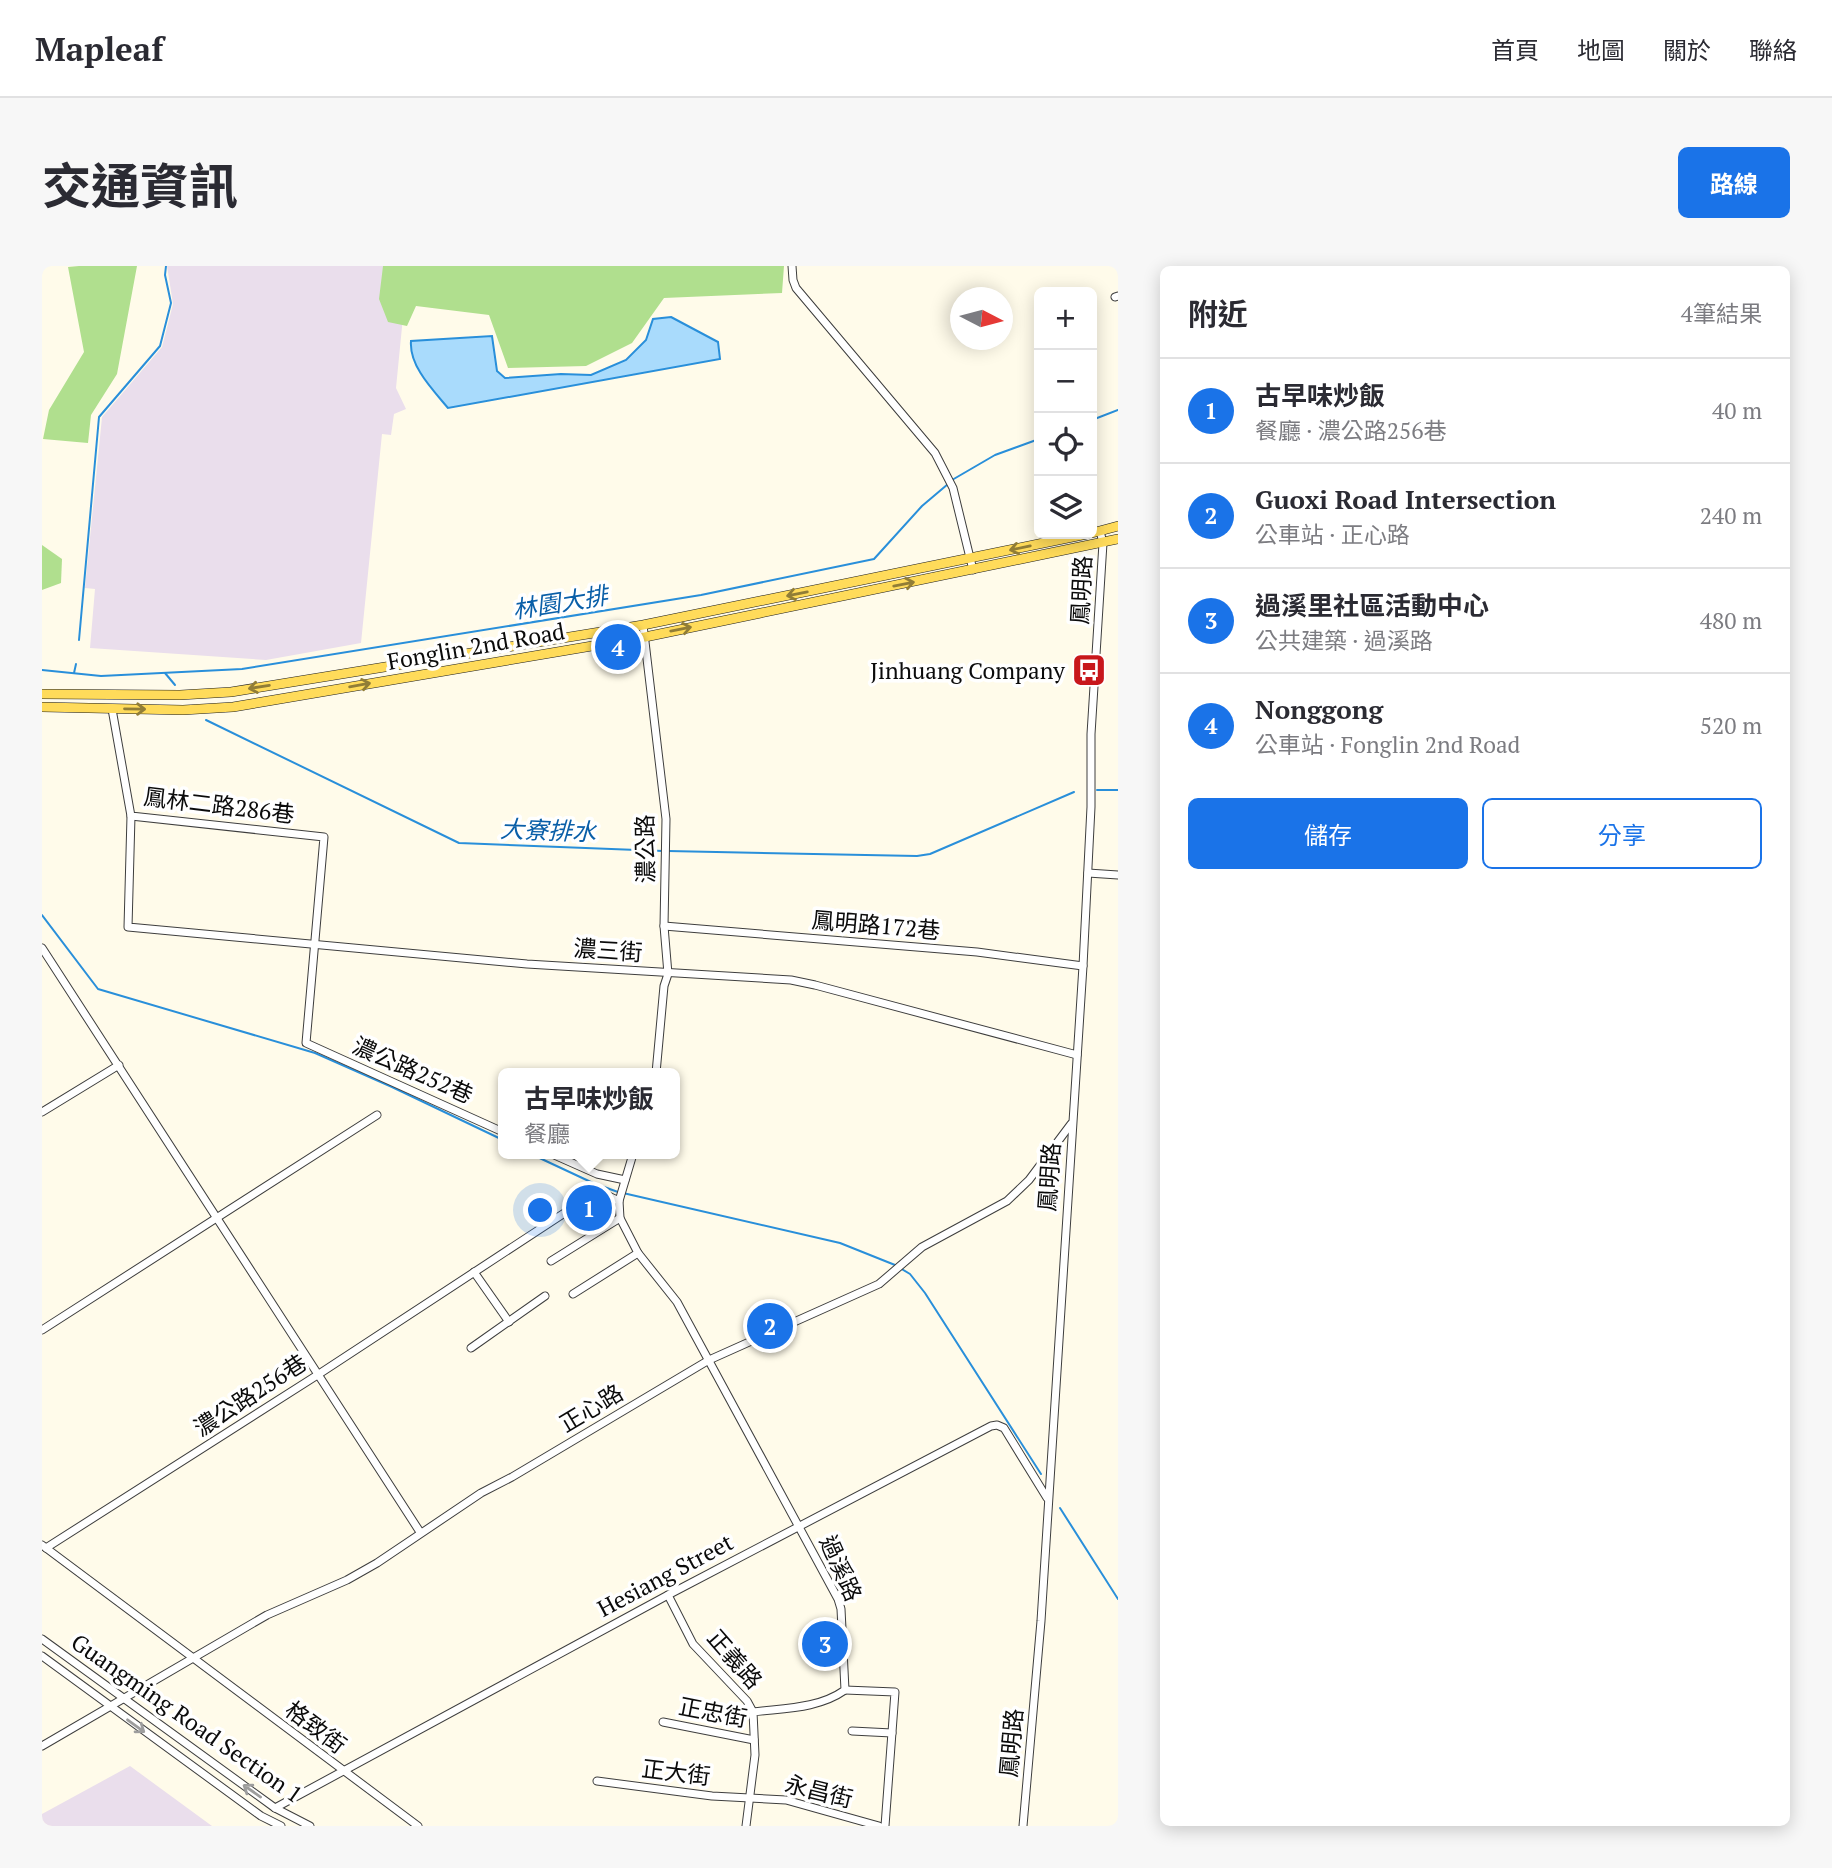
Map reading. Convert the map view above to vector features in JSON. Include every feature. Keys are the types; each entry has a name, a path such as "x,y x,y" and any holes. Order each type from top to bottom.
{"main road":[{"name":"Fonglin 2nd Road","path":"1097,531 1118,526"},
{"name":"Fonglin 2nd Road","path":"42,694 153,696 231,692 643,625 1061,539"},
{"name":"Fonglin 2nd Road","path":"42,708 183,710 233,707 645,637 1118,539"}],"street":[{"path":"792,266 796,288 927,440 953,488 973,570"},
{"name":"鳳明路","path":"1023,1826 1041,1621 1083,966 1091,807 1091,734 1103,543 1097,536"},
{"name":"濃公路","path":"643,625 667,843 664,926 668,974 664,986 656,1068"},
{"name":"鳳林二路286巷","path":"112,709 131,816 324,837 315,946"},
{"name":"濃三街","path":"131,816 128,927 315,946 668,974 791,980 1077,1055"},
{"path":"1088,873 1118,875"},
{"name":"鳳明路172巷","path":"664,926 976,952 1083,966"},
{"name":"濃公路252巷","path":"315,946 306,1043 498,1130"},
{"path":"42,948 420,1532"},
{"path":"42,1112 119,1065"},
{"path":"42,1330 377,1115"},
{"name":"正心路","path":"42,1746 267,1615 347,1580 481,1493 709,1360 879,1284 922,1247 1007,1201 1029,1180 1072,1123"},
{"path":"563,1159 597,1174 625,1180"},
{"path":"631,1159 621,1195 620,1219 638,1253 677,1302 709,1360"},
{"name":"濃公路256巷","path":"44,1547 319,1374 598,1191 621,1195"},
{"path":"551,1261 620,1219"},
{"path":"573,1294 638,1253"},
{"path":"474,1272 509,1322"},
{"path":"471,1348 545,1296"},
{"name":"過溪路","path":"709,1360 838,1599 841,1609 845,1690"},
{"name":"Hesiang Street","path":"275,1808 668,1595 997,1425 1004,1428 1047,1498"},
{"name":"格致街","path":"44,1547 418,1826"},
{"name":"正義路","path":"668,1595 693,1644 747,1701 753,1712"},
{"name":"Guangming Road Section 1","path":"42,1639 275,1808 310,1826"},
{"name":"Guangming Road Section 1","path":"42,1656 261,1816 281,1826"},
{"path":"746,1826 754,1740 753,1712 819,1704 845,1690 895,1692 884,1826"},
{"name":"正忠街","path":"663,1722 754,1740"},
{"path":"852,1731 892,1733"},
{"name":"正大街","path":"597,1782 750,1800"},
{"name":"永昌街","path":"750,1800 786,1800 879,1826"}],"shaded area":[{"path":"167,266 408,266 396,388 406,409 394,414 391,435 382,434 361,643 266,660 90,648 95,589 85,588 102,417 162,347 173,304"},
{"path":"130,1766 212,1826 42,1826 42,1814"}],"green space":[{"path":"137,266 117,374 91,415 88,443 43,439 49,410 84,352 68,267"},
{"path":"383,266 784,266 782,293 664,298 632,343 586,366 508,368 489,315 416,306 407,326 388,322 379,299"},
{"path":"42,545 62,559 61,583 42,590"}],"water":[{"path":"671,317 718,342 720,359 448,408 423,377 411,350 411,341 492,336 497,371 505,378 591,375 626,360 646,340 653,319"}],"waterway":[{"path":"79,640 99,417 160,346 171,303 165,275 166,266"},
{"name":"林園大排","path":"1097,418 1118,410"},
{"name":"林園大排","path":"952,480 995,455 1034,441"},
{"name":"林園大排","path":"42,670 101,676 242,669 701,595 874,559 922,506 948,484"},
{"path":"74,673 76,664"},
{"path":"165,673 175,685"},
{"name":"大寮排水","path":"206,720 459,843 663,851"},
{"path":"1097,790 1118,790"},
{"name":"大寮排水","path":"668,851 917,856 930,854 1074,792"},
{"path":"42,915 98,989 315,1053 498,1138"},
{"path":"542,1159 618,1192"},
{"path":"623,1193 840,1243 895,1265"},
{"path":"900,1268 910,1274 925,1293 1041,1474"},
{"path":"1060,1508 1118,1599"}],"place":[{"name":"Nonggong","path":"618,647"},
{"name":"Jinhuang Company","path":"1089,670"},
{"name":"古早味炒飯","path":"589,1208"},
{"name":"Guoxi Road Intersection","path":"770,1326"},
{"name":"過溪里社區活動中心","path":"825,1644"}]}
